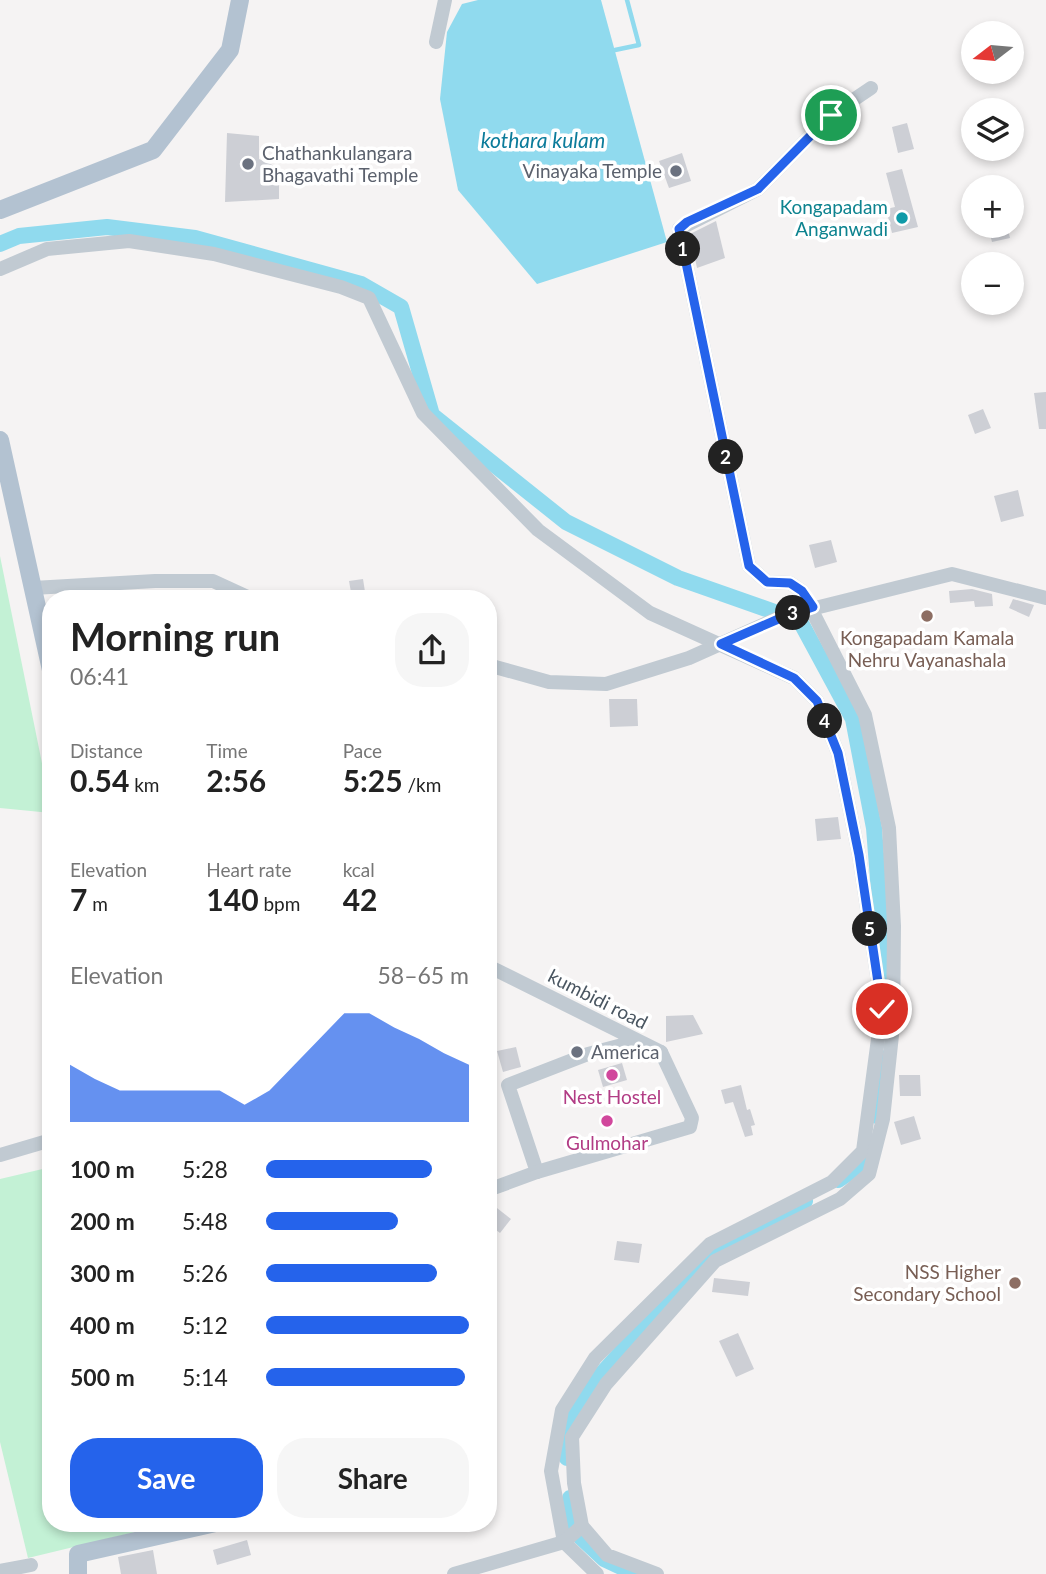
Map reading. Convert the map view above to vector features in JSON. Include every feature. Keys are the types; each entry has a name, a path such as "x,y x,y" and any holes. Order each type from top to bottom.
{"main road":[{"path":"0,210 153,150 230,50 240,0"},
{"path":"0,440 42,628"},
{"path":"78,1574 78,1554 176,1532"}],"street":[{"path":"436,42 445,0"},
{"path":"657,1574 607,1555 582,1527 574,1483 572,1437 606,1384 715,1261 840,1199 869,1174 883,1119 893,1026 894,926 889,828 865,715 802,591 790,583 767,582 749,566 679,229 687,222 758,189 831,115 871,88"},
{"path":"0,269 47,249 129,241 214,254 341,287 369,298 423,413 538,530 650,613 794,678 817,701 838,753 859,855 882,1009 863,1151 832,1182 710,1244 594,1357 562,1410 551,1471 564,1542 597,1574"},
{"path":"497,671 549,682 606,684 689,658 783,617 951,574 1046,598"},
{"path":"33,587 213,581 233,590"},
{"name":"kumbidi road","path":"497,970 661,1052"},
{"name":"kumbidi road","path":"537,1172 508,1085 589,1054 626,1044 661,1052"},
{"path":"497,1187 537,1172 690,1127 692,1118 661,1052"},
{"path":"0,1155 42,1143"},
{"path":"454,1574 564,1542 582,1527"},
{"path":"0,1571 31,1565"}],"green space":[{"path":"0,556 42,763 42,812 0,808"},
{"path":"42,1169 42,1532 136,1532 28,1558 0,1442 0,1179"}],"water":[{"name":"kothara kulam","path":"478,0 601,0 667,242 537,284 458,190 440,99 447,32 462,4"}],"building":[{"path":"907,123 914,149 898,153 892,127"},
{"name":"Chathankulangara Bhagavathi Temple","path":"227,133 259,136 259,159 279,168 279,199 225,202"},
{"name":"Vinayaka Temple","path":"682,153 691,181 669,188 659,161"},
{"path":"902,169 918,227 892,233 886,209 895,207 886,173"},
{"path":"716,221 725,258 697,268 690,234"},
{"path":"991,238 1010,238 992,242"},
{"path":"1046,392 1046,429 1039,429 1034,393"},
{"path":"983,409 991,428 975,434 968,415"},
{"path":"1018,490 1024,516 1001,522 994,496"},
{"path":"831,540 837,562 815,568 809,545"},
{"path":"363,579 365,590 351,590 349,581"},
{"path":"972,589 992,594 993,606 975,607 974,601 950,603 949,591"},
{"path":"1013,599 1034,605 1029,617 1009,608"},
{"path":"609,699 637,699 638,726 610,727"},
{"path":"838,817 841,839 817,841 815,819"},
{"path":"693,1015 703,1034 666,1042 666,1016"},
{"path":"516,1047 521,1067 503,1072 497,1051"},
{"name":"Nest Hostel","path":"622,1063 627,1080 603,1087 598,1070"},
{"path":"899,1075 920,1075 921,1096 900,1096"},
{"path":"741,1085 747,1110 750,1109 755,1125 751,1126 753,1135 745,1137 733,1102 725,1104 721,1090"},
{"path":"914,1116 921,1139 901,1145 894,1122"},
{"path":"497,1208 511,1219 500,1233 497,1231"},
{"path":"617,1241 642,1244 639,1263 614,1260"},
{"path":"714,1278 750,1282 748,1296 712,1292"},
{"path":"738,1333 754,1369 736,1377 719,1341"},
{"path":"247,1540 251,1555 217,1565 213,1550"},
{"path":"153,1550 157,1574 121,1574 118,1557"}],"waterway":[{"path":"615,50 639,45 627,0"},
{"path":"0,244 19,236 107,227 195,238 361,284 401,307 432,415 566,522 678,578 800,621 853,719 874,828 886,983 885,1007"},
{"path":"877,1116 881,1058"},
{"path":"838,1180 865,1162 871,1144"},
{"path":"567,1458 565,1426 596,1380 710,1254 805,1201"},
{"path":"570,1498 575,1532 604,1559 636,1574"}],"place":[{"name":"Chathankulangara Bhagavathi Temple","path":"248,164"},
{"name":"Vinayaka Temple","path":"676,171"},
{"name":"Kongapadam Anganwadi","path":"902,218"},
{"name":"Kongapadam Kamala Nehru Vayanashala","path":"927,616"},
{"name":"America","path":"577,1052"},
{"name":"Nest Hostel","path":"612,1075"},
{"name":"Gulmohar","path":"607,1121"},
{"name":"NSS Higher Secondary School","path":"1015,1283"}],"route":[{"path":"831,115 758,189 687,222 679,229 749,566 767,582 790,583 802,591 813,607 721,644 794,678 817,701 838,753 859,855 882,1009"}]}
